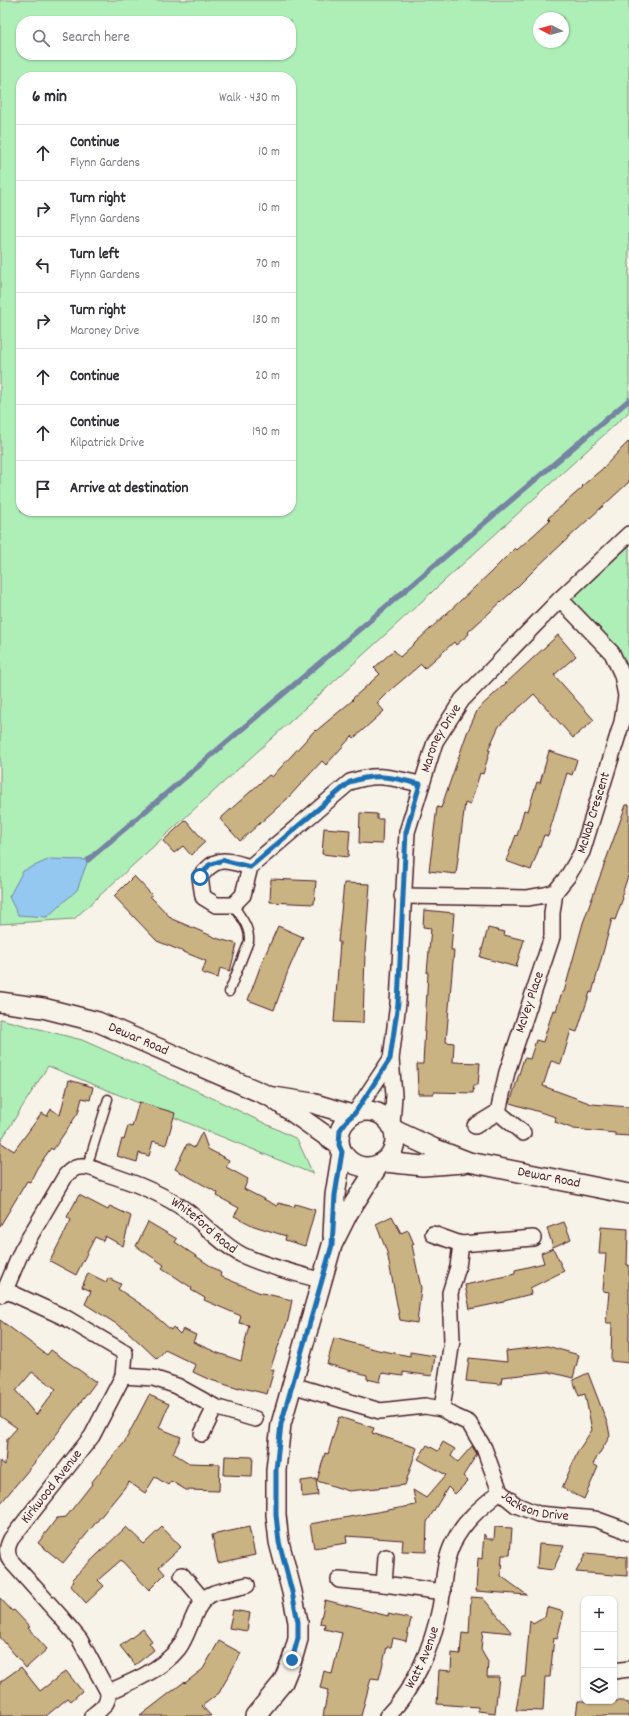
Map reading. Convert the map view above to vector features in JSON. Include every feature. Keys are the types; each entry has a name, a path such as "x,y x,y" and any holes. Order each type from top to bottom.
{"street":[{"name":"Maroney Drive","path":"393,1127 394,1095 390,1059 398,1003 406,832 420,784 435,742 462,700 560,599 629,534"},
{"name":"McNab Crescent","path":"555,892 568,876 582,852 622,722 626,696 625,674 612,653 560,599"},
{"path":"250,867 223,860 209,865 200,877 203,897 216,905 233,905 244,896 250,867 350,782 366,776 384,776 420,784"},
{"path":"402,896 527,898 555,892"},
{"name":"McVey Place","path":"498,1112 507,1072 552,937 552,913 555,892"},
{"name":"Dewar Road","path":"0,1002 43,1008 98,1022 271,1097 340,1149"},
{"name":"Maroney Drive","path":"354,1114 390,1059"},
{"name":"Dewar Road","path":"271,1097 312,1103 354,1114"},
{"path":"256,1716 283,1682 292,1660 298,1638 298,1622 279,1542 276,1515 276,1470 281,1424 323,1281 332,1245 340,1149 340,1130 348,1119 354,1114 364,1111 374,1111 382,1115 393,1127 396,1139 394,1148 348,1213 332,1245"},
{"path":"475,1126 498,1112 523,1133"},
{"name":"Dewar Road","path":"393,1127 433,1148 469,1162 629,1194"},
{"path":"340,1149 346,1159 362,1168 382,1164"},
{"name":"Dewar Road","path":"382,1164 423,1166 469,1162"},
{"path":"2,1292 22,1250 66,1175 72,1169 87,1166"},
{"name":"Whiteford Road","path":"87,1166 144,1187 167,1198 187,1211 240,1254 254,1260 323,1281"},
{"path":"433,1234 461,1244 533,1238"},
{"path":"442,1408 452,1340 450,1293 458,1267 461,1244"},
{"name":"Kirkwood Avenue","path":"2,1292 66,1318 125,1354 123,1376 92,1436 11,1539 7,1547 7,1554 10,1560 80,1640 108,1692"},
{"path":"123,1376 153,1378 177,1386 215,1407 255,1419"},
{"name":"Jackson Drive","path":"292,1385 380,1411 425,1406 442,1408 469,1423 484,1448 500,1492 516,1505 538,1514 595,1519 629,1533"},
{"path":"202,1434 215,1407"},
{"name":"Watt Avenue","path":"387,1716 410,1687 432,1639 447,1560 452,1544 477,1510 500,1492"},
{"path":"384,1584 386,1557"},
{"path":"182,1575 203,1600"},
{"path":"340,1580 442,1592"},
{"path":"92,1716 106,1703 108,1692 128,1684 149,1672 178,1649 187,1635 203,1600 213,1594 247,1585"},
{"path":"617,1671 629,1669"}],"lane":[{"path":"229,992 249,941 250,933 233,905"},
{"path":"87,1166 108,1099"}],"green space":[{"path":"0,0 629,0 629,412 74,919 0,924"},
{"path":"629,537 629,671 623,673 563,599"},
{"path":"0,1019 82,1040 202,1093 297,1139 313,1174 48,1066 0,1142"}],"water":[{"path":"50,859 88,860 77,890 47,917 18,915 9,897 23,871"}],"building":[{"path":"629,441 629,482 468,632 469,634 456,645 454,642 425,668 421,664 386,694 377,703 384,711 354,738 352,736 326,765 322,761 287,799 240,841 220,819 269,775 272,777 315,730 316,731 353,700 352,699 380,674 374,668 394,650 400,657 515,548 517,550 550,520 548,518 601,470"},
{"path":"558,635 576,656 554,675 594,720 573,738 534,694 499,726 488,750 490,750 483,774 480,773 470,805 465,803 456,874 429,871 437,807 441,808 467,733 478,709"},
{"path":"549,751 577,760 572,775 567,773 548,836 544,835 531,870 506,861 516,835 517,836 524,810 528,811 537,782 540,783"},
{"path":"626,805 629,805 629,873 621,897 623,898 615,920 612,919 592,993 590,992 577,1032 571,1030 561,1064 551,1061 543,1086 592,1104 629,1107 629,1136 615,1135 615,1133 574,1129 555,1122 556,1117 510,1103 524,1058 530,1059 536,1040 543,1042 553,1010 556,1011 562,992 564,992 583,923"},
{"path":"360,813 377,814 377,819 383,819 382,844 359,843"},
{"path":"186,820 205,842 191,855 183,846 174,853 163,841"},
{"path":"324,828 350,830 348,857 322,854"},
{"path":"134,876 152,895 150,896 172,919 219,939 237,944 230,971 220,968 218,978 202,973 206,961 157,941 114,896"},
{"path":"271,879 316,881 314,904 270,902"},
{"path":"344,883 370,884 365,952 363,1023 334,1022 340,942 338,942"},
{"path":"424,910 454,913 451,950 454,950 446,1042 454,1043 453,1062 480,1063 478,1085 474,1085 473,1093 434,1092 434,1094 418,1094 417,1064 423,1064 427,973 431,928 423,927"},
{"path":"278,926 303,937 288,971 274,1010 248,1000 262,962"},
{"path":"488,928 505,932 504,935 524,940 516,967 480,957"},
{"path":"69,1080 93,1087 90,1100 82,1098 78,1113 53,1150 51,1148 37,1168 30,1182 27,1181 0,1226 0,1142 14,1151 42,1113 47,1116 51,1109 60,1115"},
{"path":"139,1102 175,1113 166,1145 153,1141 149,1156 139,1153 137,1162 117,1156 128,1126 132,1127"},
{"path":"202,1132 208,1149 229,1160 226,1167 248,1179 244,1189 277,1206 278,1203 294,1207 295,1204 315,1210 305,1246 285,1240 286,1236 254,1226 234,1216 239,1208 217,1196 218,1193 175,1169 187,1144 194,1148"},
{"path":"79,1195 108,1210 110,1206 131,1216 123,1246 105,1236 103,1241 95,1237 76,1275 50,1261 71,1220 67,1217"},
{"path":"392,1216 401,1233 408,1230 414,1244 412,1245 421,1288 417,1323 400,1320 387,1252 376,1224"},
{"path":"148,1222 177,1239 175,1242 221,1273 220,1276 258,1292 292,1300 288,1320 270,1369 274,1370 267,1394 239,1387 239,1389 208,1379 193,1372 196,1365 165,1350 157,1359 126,1330 85,1304 91,1291 82,1287 88,1273 106,1282 108,1278 121,1284 118,1289 145,1307 171,1330 173,1327 180,1334 183,1329 196,1335 193,1342 241,1361 249,1325 239,1323 241,1316 204,1300 205,1298 191,1290 192,1288 162,1268 164,1265 136,1246"},
{"path":"564,1222 571,1239 553,1247 547,1228"},
{"path":"601,1227 628,1229 627,1265 629,1265 629,1363 611,1361 612,1323 606,1323 609,1292 603,1291 606,1254 599,1254"},
{"path":"553,1248 564,1271 530,1288 531,1294 504,1302 470,1309 465,1285 515,1274 515,1270 544,1263 541,1253"},
{"path":"0,1320 47,1355 51,1350 96,1382 40,1456 0,1504 0,1461 5,1465 7,1439 17,1428 0,1416","holes":["32,1372 56,1389 36,1415 16,1391"]},
{"path":"334,1338 378,1350 410,1356 410,1352 435,1356 432,1376 403,1372 403,1376 382,1373 380,1382 367,1379 367,1375 327,1364"},
{"path":"547,1346 579,1355 573,1378 549,1372 502,1377 501,1384 466,1381 469,1358 507,1362 506,1351"},
{"path":"588,1373 608,1425 610,1436 593,1464 598,1467 584,1499 562,1488 578,1451 592,1430 585,1394 579,1396 573,1380"},
{"path":"149,1395 169,1404 159,1428 181,1437 173,1453 189,1463 220,1464 219,1491 186,1490 171,1481 168,1485 155,1477 145,1493 129,1482 63,1563 38,1543 57,1518 66,1517 92,1484 91,1483 124,1443"},
{"path":"339,1417 374,1428 372,1433 417,1448 405,1485 349,1491 317,1481 325,1453 328,1454"},
{"path":"443,1442 455,1449 451,1456 458,1462 472,1446 477,1454 463,1476 468,1481 455,1494 448,1487 427,1522 426,1552 402,1551 403,1540 346,1536 347,1543 314,1548 310,1524 416,1505 413,1490 426,1498 446,1475 418,1459 427,1445 438,1451"},
{"path":"225,1456 253,1457 252,1476 224,1475"},
{"path":"316,1479 318,1495 302,1497 301,1481"},
{"path":"126,1527 144,1544 162,1527 181,1547 159,1567 165,1574 149,1590 121,1560 98,1580 104,1586 86,1603 70,1585 74,1582 72,1579"},
{"path":"249,1527 255,1555 218,1563 212,1535"},
{"path":"495,1527 512,1528 510,1555 502,1555 501,1576 527,1595 476,1591 478,1558 482,1559 484,1534 487,1539 494,1539"},
{"path":"539,1544 564,1546 553,1570 537,1568"},
{"path":"586,1553 627,1557 627,1576 576,1572"},
{"path":"471,1597 483,1598 512,1633 483,1630 481,1650 488,1662 487,1677 499,1677 495,1713 478,1711 478,1707 437,1704 439,1670 451,1671 452,1653 460,1654 462,1633 469,1634"},
{"path":"0,1598 30,1627 28,1628 47,1649 26,1668 0,1637"},
{"path":"325,1600 388,1616 388,1614 411,1619 406,1641 393,1638 391,1647 387,1647 379,1679 371,1678 361,1716 323,1716 328,1690 320,1688 324,1671 332,1674 342,1633 324,1629 325,1624 320,1623"},
{"path":"547,1607 564,1612 557,1639 554,1638 550,1677 545,1677 543,1711 516,1710 522,1677 525,1677 530,1620 533,1624 545,1617"},
{"path":"233,1610 250,1613 247,1631 229,1628"},
{"path":"143,1629 152,1641 149,1643 154,1650 135,1665 120,1646"},
{"path":"219,1641 241,1653 219,1693 202,1706 211,1716 140,1716 203,1669"},
{"path":"21,1667 40,1691 66,1671 82,1691 71,1701 68,1698 46,1716 0,1716 0,1682"},
{"path":"578,1701 581,1701 581,1704 617,1704 617,1701 629,1703 629,1716 576,1716"}],"waterway":[{"path":"88,860 629,400"}],"route":[{"path":"200,877 209,865 223,860 250,867 350,782 366,776 384,776 420,784 406,832 398,1003 390,1059 355,1113 348,1119 340,1130 339,1145 342,1152 335,1195 332,1245 311,1324 281,1424 276,1470 276,1515 279,1542 298,1622 298,1638 292,1660"}]}
